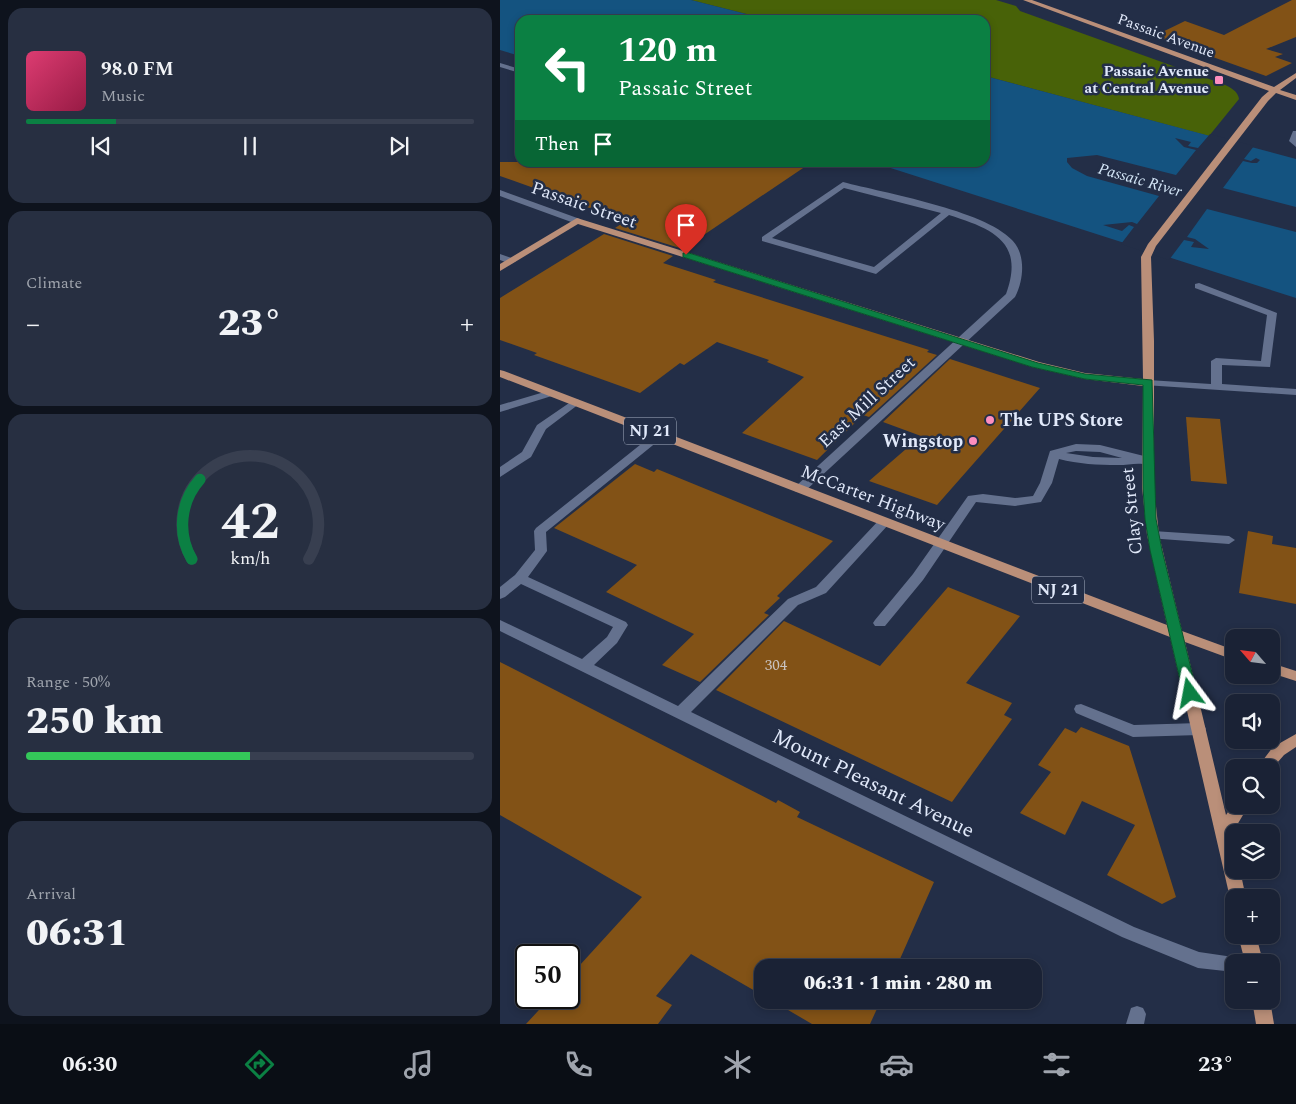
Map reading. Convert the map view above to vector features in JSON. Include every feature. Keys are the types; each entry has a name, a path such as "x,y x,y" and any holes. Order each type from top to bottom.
{"main road":[{"name":"Passaic Avenue","path":"1026,0 1296,98"},
{"name":"Clay Street","path":"1236,889 1153,535 1148,487 1150,341 1146,254 1265,98 1296,75"},
{"path":"500,268 576,221"},
{"name":"Passaic Street","path":"576,221 959,342 1068,373 1102,379 1148,383"},
{"name":"McCarter Highway","path":"500,373 1176,635 1225,652"},
{"path":"1280,671 1296,676"},
{"path":"1270,759 1285,745 1296,740"},
{"path":"1223,834 1235,814"},
{"path":"1263,1009 1265,1024"}],"street":[{"path":"500,65 515,70"},
{"path":"1296,133 1293,141 1296,145"},
{"name":"East Mill Street","path":"800,489 1011,295 1017,280 1017,258 1009,241 991,228 947,212 843,185 765,239 876,271 947,212"},
{"name":"Passaic Street","path":"500,192 576,221"},
{"path":"500,257 511,261"},
{"path":"1199,286 1272,312 1266,365 1216,361 1217,387"},
{"path":"1148,383 1296,392"},
{"path":"500,409 551,393"},
{"path":"500,473 527,454 541,427 575,402"},
{"path":"500,594 520,578 541,551 540,531 660,435"},
{"path":"880,622 918,577 972,499 983,498 1015,502 1036,498 1046,483 1054,454 1075,460 1097,463 1148,460"},
{"path":"680,713 793,602 821,590 884,522"},
{"path":"1153,535 1229,540"},
{"path":"520,578 620,625 612,640 583,666"},
{"name":"Mount Pleasant Avenue","path":"500,625 1128,932 1198,960 1225,963"},
{"path":"1081,709 1133,731 1199,729"}],"green space":[{"path":"691,0 996,0 1016,6 1020,11 1223,84 1231,88 1239,99 1209,136 990,77 990,15 750,15"}],"water":[{"path":"500,0 691,0 750,15 515,15 515,54 500,50"},
{"name":"Passaic River","path":"990,77 1296,159 1296,298 887,167 990,167"}],"pier":[{"path":"1210,134 1254,146 1244,159 1251,161 1256,158 1260,160 1257,163 1243,161 1223,188 1296,207 1296,232 1207,209 1187,237 1195,239 1209,249 1191,247 1194,242 1184,240 1169,260 1121,244 1134,227 1129,225 1122,231 1103,225 1132,222 1137,224 1159,196 1087,176 1072,168 1067,162 1067,158 1097,155 1176,175 1196,150 1184,147 1175,138 1191,142 1188,146 1198,148"}],"building":[{"path":"1292,0 1296,0 1296,37 1266,49 1283,54 1275,57 1292,63 1266,76 1154,36 1185,21 1224,35"},
{"path":"500,162 515,162 515,167 805,167 683,249 615,228 626,221 500,176"},
{"path":"604,234 673,256 663,263 716,280 713,282 929,350 927,352 937,355 869,417 863,415 817,460 742,433 804,377 767,362 769,360 717,342 684,365 680,363 640,393 534,355 537,353 500,340 500,298"},
{"path":"950,359 1040,388 937,505 869,481 921,436 883,422"},
{"path":"1186,417 1220,419 1227,484 1191,481"},
{"path":"635,464 654,472 657,469 833,541 777,596 780,598 764,613 769,615 700,682 662,665 694,634 606,592 637,565 554,528"},
{"path":"1248,531 1273,536 1272,544 1296,548 1296,604 1239,593"},
{"path":"948,587 1020,616 966,683 1012,703 1004,715 1012,719 952,802 716,690 784,621 880,666"},
{"path":"500,662 776,803 778,800 800,812 797,817 934,882 900,959 754,959 754,990 691,954 656,996 672,1005 658,1024 526,1024 540,1009 580,1009 580,965 642,897 500,815"},
{"path":"1081,727 1129,746 1176,897 1162,904 1107,875 1135,825 1082,801 1065,835 1020,813 1051,772 1038,765 1065,728 1076,733"},
{"path":"786,1009 877,1009 870,1024 812,1024"}],"place":[{"name":"Passaic Avenue at Central Avenue","path":"1219,80"},
{"name":"The UPS Store","path":"990,420"},
{"name":"Wingstop","path":"973,441"}],"route":[{"path":"686,255 1036,365 1102,379 1148,383 1148,487 1151,519 1156,550 1190,693"}]}
